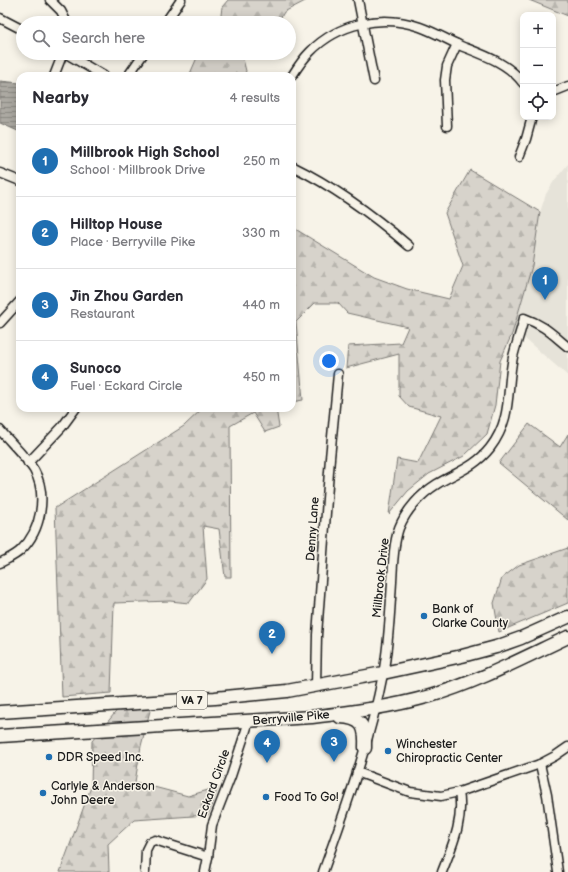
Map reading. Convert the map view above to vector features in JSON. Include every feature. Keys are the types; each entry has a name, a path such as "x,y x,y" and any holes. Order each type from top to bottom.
{"highway":[{"name":"VA 7","path":"0,712 215,698 287,691 462,656 496,647 521,638 568,617"},
{"name":"Berryville Pike","path":"0,736 312,717 375,708 406,702 456,687 518,662 568,637"},
{"path":"312,717 342,718 357,721 361,724 365,732 365,748"}],"street":[{"path":"50,0 61,11 64,16"},
{"path":"170,16 181,0"},
{"path":"358,0 374,81"},
{"path":"0,18 16,26"},
{"path":"295,72 302,61 315,47 338,32 350,27 384,21 420,28 504,64 520,79"},
{"path":"447,126 445,80 446,72 457,44"},
{"path":"56,72 61,60"},
{"path":"76,60 97,72"},
{"path":"131,72 139,60"},
{"path":"556,91 568,86"},
{"path":"519,157 528,134 531,120"},
{"path":"296,168 307,173 358,205 410,246"},
{"path":"0,173 16,179"},
{"path":"0,323 16,305"},
{"name":"Millbrook Drive","path":"323,872 365,748 383,673 389,623 394,551 399,528 407,513 418,500 438,484 464,471 478,461 495,441 507,414 513,357 524,318 549,330 568,347"},
{"name":"Denny Lane","path":"316,685 317,635 330,458 338,374"},
{"path":"28,463 51,439 73,412"},
{"path":"0,430 28,463 38,478 41,487 40,514 36,526 27,542 17,553 0,563"},
{"name":"Eckard Circle","path":"205,872 213,821 231,776 249,721"},
{"path":"357,772 410,792 433,796 450,795 540,764 568,747"},
{"path":"540,764 547,795 558,872"},
{"path":"442,872 458,828 461,808 459,792"},
{"path":"145,872 146,850 150,842 155,840 208,857"}],"shaded area":[{"path":"0,81 16,83 16,130 0,123"},
{"path":"568,164 568,376 524,338 512,334 532,266 540,212 546,194 554,181"}],"green space":[{"path":"228,0 307,0 284,12 282,16 221,16 222,7"},
{"path":"529,0 568,0 568,16"},
{"path":"196,60 243,60 246,71 246,72 191,72"},
{"path":"470,170 540,212 532,266 512,334 500,361 495,405 487,434 464,456 429,474 408,491 389,514 397,459 418,463 441,416 409,407 399,396 399,354 346,368 348,346 401,343 408,327 347,313 338,303 315,303 296,322 296,229 374,277 407,289 449,299 463,266 445,213"},
{"path":"296,322 303,400 296,401"},
{"path":"199,412 277,412 279,427 265,432 253,413 230,426 231,577 225,577 219,529 203,526 207,579 189,603 170,601 114,603 111,693 62,697 55,508 184,426"},
{"path":"529,424 560,447 568,434 568,520 499,463"},
{"path":"568,548 568,603 499,632 494,603 502,578 519,565"},
{"path":"151,707 141,746 135,782 188,796 218,787 208,815 134,820 108,844 109,872 60,872 91,787 92,741 119,708"}],"place":[{"name":"Millbrook High School","path":"545,300"},
{"name":"Bank of Clarke County","path":"424,616"},
{"name":"Hilltop House","path":"272,654"},
{"name":"Winchester Chiropractic Center","path":"388,751"},
{"name":"DDR Speed Inc.","path":"49,757"},
{"name":"Jin Zhou Garden","path":"334,762"},
{"name":"Sunoco","path":"267,763"},
{"name":"Carlyle & Anderson John Deere","path":"43,793"},
{"name":"Food To Go!","path":"266,797"}]}
